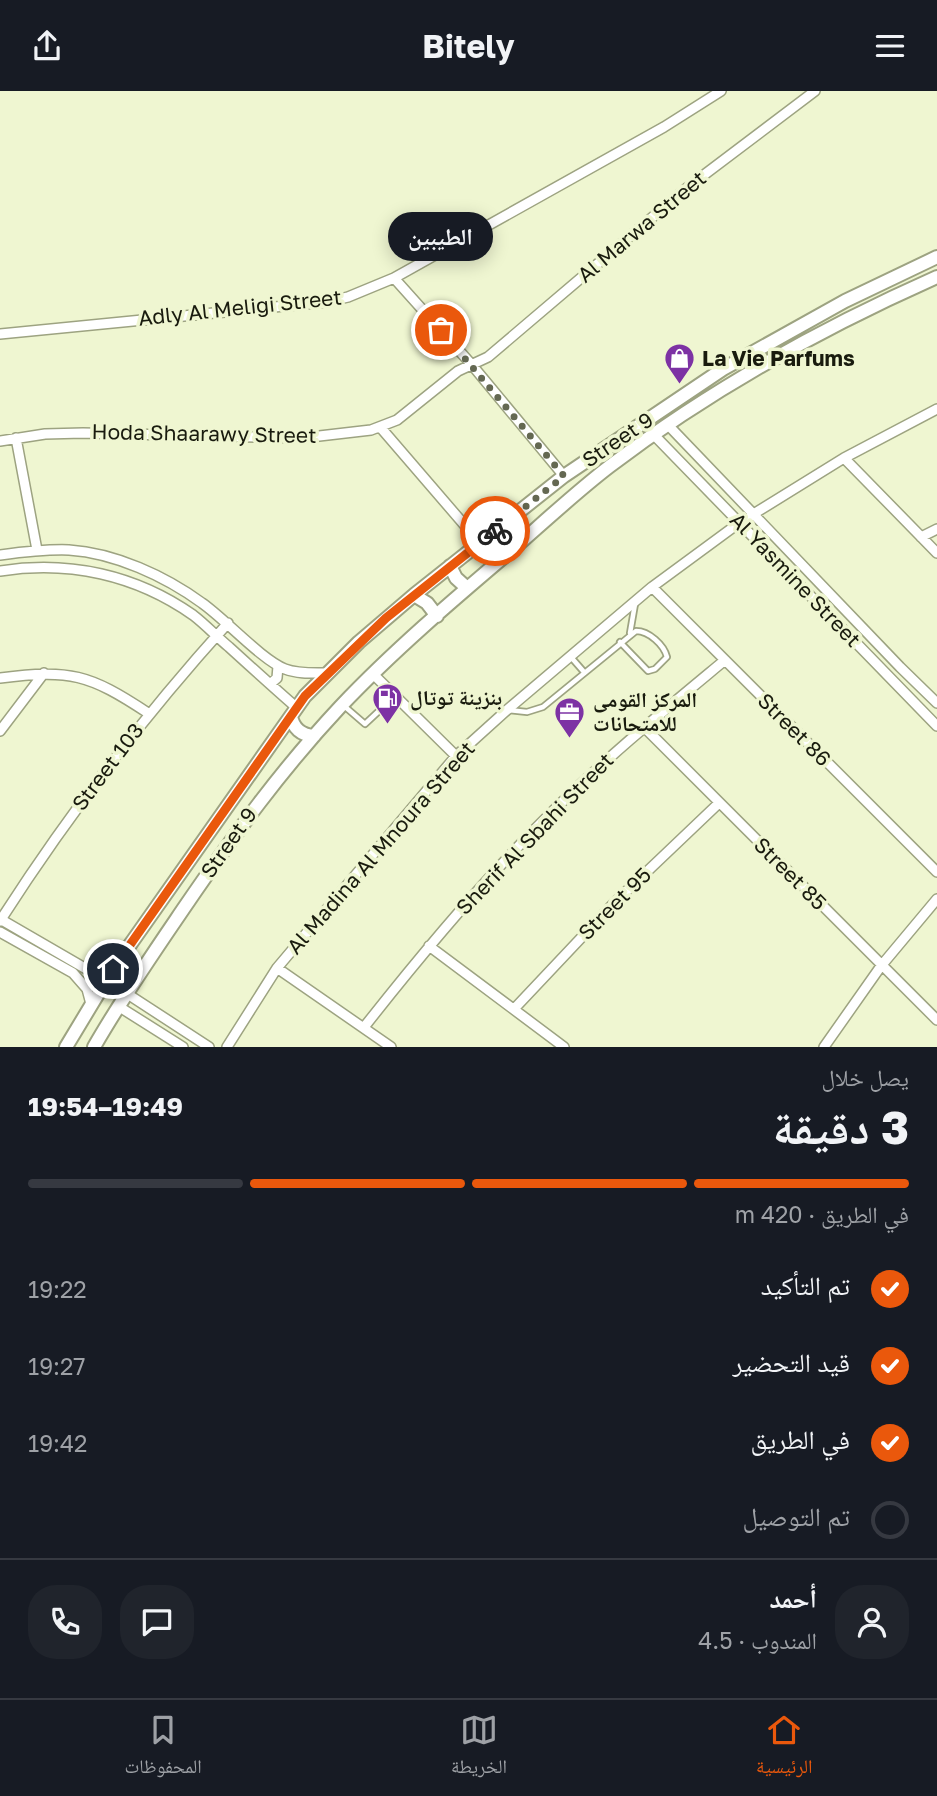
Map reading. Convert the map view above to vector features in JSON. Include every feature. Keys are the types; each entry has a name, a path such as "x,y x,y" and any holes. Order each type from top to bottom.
{"main road":[{"name":"Street 9","path":"66,1047 113,969 305,696 414,594 564,476 742,357 845,301 937,257"},
{"name":"Street 9","path":"94,1047 126,993 249,814 285,768 373,674 467,588 608,468 668,425 770,360 853,316 937,277"},
{"path":"450,566 456,578 467,588"},
{"path":"414,594 427,603 437,616"},
{"path":"294,712 294,725 300,732 314,736"},
{"path":"265,752 274,751 282,756 285,768"}],"street":[{"name":"Adly Al Meligi Street","path":"0,334 326,302 348,297 394,278 491,221 664,127 721,91"},
{"name":"Al Marwa Street","path":"472,365 488,357 521,330 688,187 815,91"},
{"path":"394,278 472,365 564,476"},
{"name":"Hoda Shaarawy Street","path":"0,441 83,432 303,438 381,428 397,420 458,371 472,365"},
{"name":"Al Madina Al Mnoura Street","path":"227,1047 277,968 456,756 507,710 652,587 739,523 845,458 937,409"},
{"name":"Al Yasmine Street","path":"668,425 937,703"},
{"path":"381,428 480,543"},
{"name":"Al Yasmine Street","path":"653,435 937,726"},
{"path":"16,438 37,550"},
{"path":"845,458 937,553"},
{"path":"921,537 937,529"},
{"path":"0,555 37,550 72,550 138,568 169,581 228,623 278,666 300,673 327,673"},
{"path":"0,571 40,567 72,568 102,573 168,599 195,617 270,684 294,712"},
{"name":"Street 86","path":"652,587 937,872"},
{"name":"Street 103","path":"0,920 64,826 148,713 228,623"},
{"name":"Sherif Al Sbahi Street","path":"365,1026 429,946 510,855 562,802 644,727 724,660"},
{"path":"270,684 277,678 278,666"},
{"path":"889,677 900,667"},
{"path":"0,731 44,673"},
{"path":"0,678 63,673 87,679 115,691 148,713"},
{"path":"373,674 456,756"},
{"path":"914,703 926,692"},
{"name":"Street 85","path":"644,727 937,1020"},
{"name":"Street 95","path":"514,1009 614,903 719,803"},
{"path":"824,1047 881,966 937,899"},
{"path":"0,920 88,970 100,972 113,969"},
{"path":"0,932 73,972 87,989 91,1004"},
{"path":"429,946 564,1047"},
{"path":"277,968 365,1026 391,1047"},
{"path":"126,993 209,1047"},
{"path":"118,1006 183,1047"}],"lane":[{"path":"630,634 636,601"},
{"path":"507,710 527,712 543,707 584,672 620,642 630,634 643,631 649,634 667,653 665,661 648,671 620,642"},
{"path":"570,655 584,672"},
{"path":"342,705 365,725 395,696"}],"way so far":[{"path":"441,330 564,476 495,531"}],"place":[{"name":"الطيبين","path":"441,330"},
{"name":"La Vie Parfums","path":"679,386"},
{"name":"بنزينة توتال","path":"387,725"},
{"name":"المركز القومى للامتحانات","path":"570,739"}],"route":[{"path":"113,969 305,696 386,618 495,531"}]}
